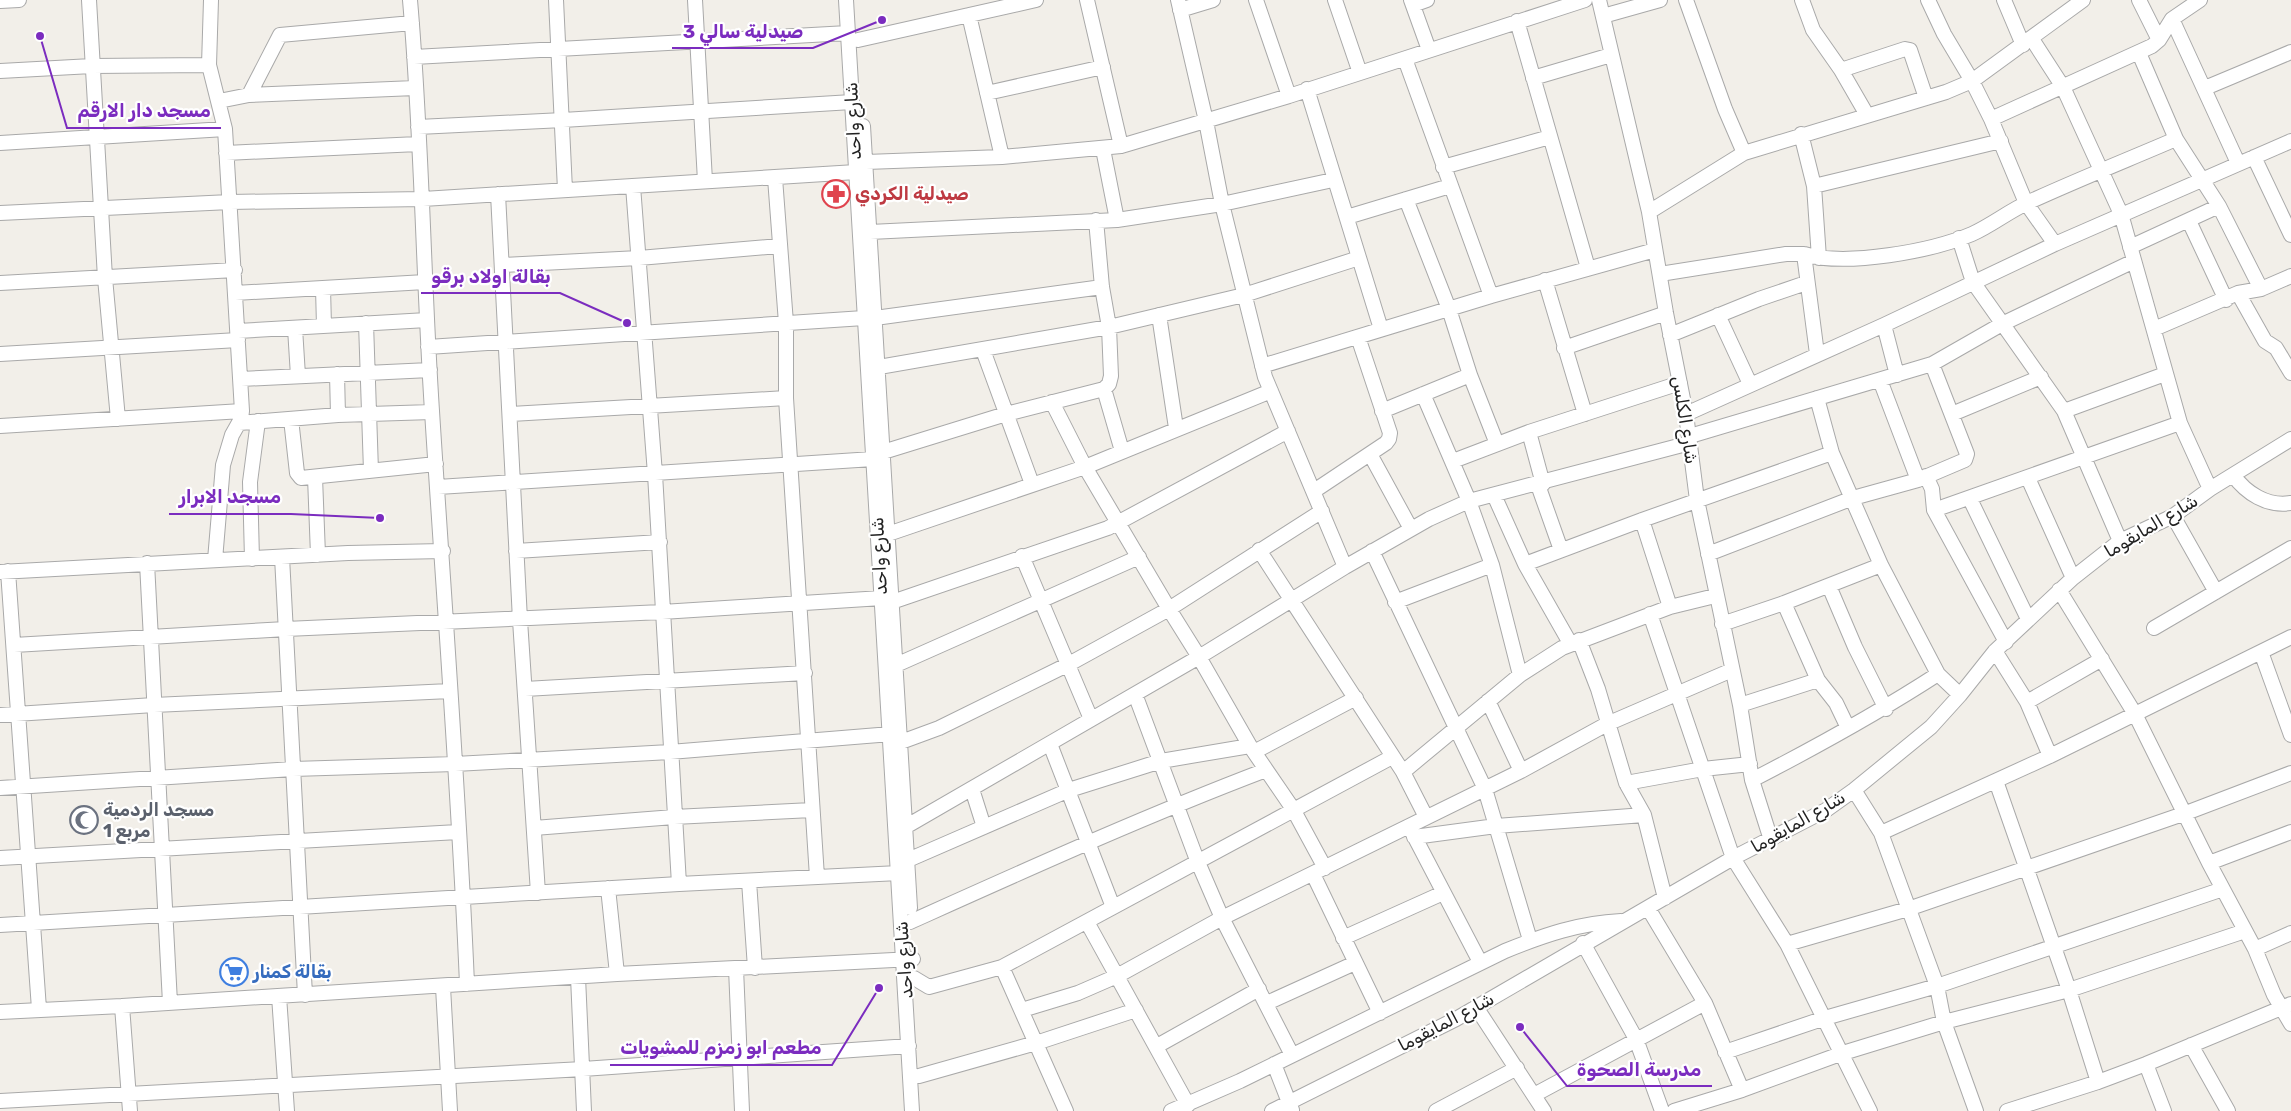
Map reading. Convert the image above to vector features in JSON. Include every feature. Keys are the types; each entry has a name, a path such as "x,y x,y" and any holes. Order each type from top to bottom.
{"street":[{"path":"0,1 19,0"},
{"path":"89,0 105,278 118,419"},
{"path":"211,0 209,65 225,129 241,379 240,417 223,465 215,560"},
{"path":"410,0 423,199 428,347 443,550 458,832 464,898 467,984"},
{"path":"556,0 565,190"},
{"path":"695,0 705,181"},
{"name":"شارع واحد","path":"846,0 853,36 878,455 888,534 887,600 896,665 896,738"},
{"name":"شارع واحد","path":"855,0 852,102 858,117"},
{"path":"414,57 559,48 853,36 969,15 1036,0"},
{"path":"1088,0 1121,146"},
{"path":"1213,0 1179,5 1206,121 1222,204 1262,366 1270,391 1345,567"},
{"path":"1256,0 1289,96"},
{"path":"1335,0 1360,73"},
{"path":"1427,0 1412,2 1429,50"},
{"path":"0,213 230,202 423,199 775,178 861,167 1103,150 1289,96 1586,0"},
{"name":"شارع الكلس","path":"1599,0 1649,212 1670,335 1686,414 1697,500 1715,596 1740,705 1752,780 1771,840"},
{"path":"1603,16 1660,0"},
{"path":"1686,0 1725,109 1744,153"},
{"path":"1802,0 1813,30 1842,70 1867,115"},
{"path":"1928,0 1944,34 1972,80 1991,119 2026,204 2055,244"},
{"path":"2004,0 2028,42 2063,87 2100,171 2122,214 2180,423 2210,489"},
{"path":"1649,212 1744,153 1801,134 1926,98 1972,80 2028,42 2083,0"},
{"path":"2139,0 2159,40"},
{"path":"1991,119 2139,53 2159,40 2172,19 2200,0"},
{"path":"969,15 1002,157"},
{"path":"2172,19 2238,162"},
{"path":"1517,21 1588,268"},
{"path":"249,95 280,35 412,23"},
{"path":"1842,70 1864,61 1905,49 1910,50 1926,98"},
{"path":"2139,53 2176,139 2219,206 2261,289"},
{"path":"2205,88 2291,53"},
{"path":"1533,78 1611,55"},
{"path":"1405,59 1491,296"},
{"path":"0,71 92,66 209,65"},
{"path":"987,93 1104,67"},
{"path":"219,101 249,95 415,88"},
{"path":"1307,89 1333,180 1347,217 1380,329"},
{"path":"418,127 852,102"},
{"path":"0,143 225,129"},
{"path":"1801,134 1814,186 1819,258"},
{"path":"1443,167 1550,137"},
{"path":"1660,274 1786,254 1804,254 1819,258 1880,256 1938,245 1973,233 2026,204 2176,139"},
{"path":"1814,186 2001,141"},
{"path":"1686,414 1884,325 2055,244 2238,162 2291,141"},
{"path":"226,153 418,144"},
{"path":"1103,150 1117,220"},
{"path":"2254,157 2291,235"},
{"name":"شارع واحد","path":"861,167 870,232 869,318 879,367 878,455"},
{"path":"775,178 786,323 786,398 817,877"},
{"path":"870,232 1117,220 1222,204 1333,180"},
{"path":"634,186 660,542 662,612 679,884"},
{"path":"1347,217 1450,186"},
{"path":"498,194 507,340 512,482 538,893"},
{"path":"1406,199 1449,309 1470,374 1497,444"},
{"path":"2130,248 2189,222 2219,206"},
{"path":"438,487 790,465 878,455 1006,414 1104,389 1109,384 1111,376 1109,327 1102,287 1096,220"},
{"path":"2189,222 2226,300"},
{"path":"1959,238 1973,282 2064,411 2120,541"},
{"path":"502,265 639,258 779,246"},
{"path":"1262,366 1545,280 1656,250"},
{"path":"1804,254 1806,283 1817,354"},
{"path":"879,367 1109,327 1244,295 1359,258"},
{"path":"901,830 1199,657 1372,551 1456,506 1469,501 1540,484 1690,440 1817,398 1932,364 2002,324 2134,261"},
{"path":"0,283 234,270"},
{"path":"2154,329 2226,300 2238,293 2261,289 2291,276"},
{"path":"1545,280 1585,414"},
{"path":"235,293 425,282"},
{"path":"1670,335 1759,299 1806,283"},
{"path":"428,347 507,340 869,318 1102,287"},
{"path":"323,288 324,326"},
{"path":"2238,293 2265,341 2276,348 2291,372"},
{"path":"1564,348 1666,313"},
{"path":"1159,315 1176,428"},
{"path":"1718,315 1750,384"},
{"path":"0,354 238,336 295,328 427,320"},
{"path":"366,323 370,471"},
{"path":"1884,325 1897,375"},
{"path":"295,328 298,376"},
{"path":"1314,491 1370,454 1389,439 1390,433 1358,336"},
{"path":"983,350 1032,484"},
{"path":"1708,554 1853,498 1922,478 1965,460 1967,458 1952,414 1932,364"},
{"path":"241,379 430,370"},
{"path":"337,374 338,415"},
{"path":"1382,410 1470,374"},
{"path":"2064,411 2165,374"},
{"path":"1952,414 2041,377"},
{"path":"1880,380 1922,478 1932,489 1934,510 2027,702 2050,756"},
{"path":"1453,461 1529,432 1680,383"},
{"path":"1104,389 1122,451"},
{"path":"888,534 1085,467 1270,391"},
{"path":"1423,394 1453,461 1492,565 1520,675"},
{"path":"510,414 786,398"},
{"path":"1817,398 1832,453 1881,565 1938,674 1960,695"},
{"path":"1052,402 1085,467 1138,557 1252,749 1293,809 1319,871 1343,938 1380,1013"},
{"path":"0,426 118,419 240,417 258,422 338,415 432,412"},
{"path":"291,419 298,476 315,477 436,464"},
{"path":"252,559 250,482 258,422"},
{"path":"1934,510 1970,499 2180,423"},
{"path":"14,645 286,629 520,620 887,600 1118,523 1288,431"},
{"path":"1529,432 1540,484 1561,550"},
{"name":"شارع المايقوما","path":"1272,1111 1290,1107 1476,1007 1583,943 1666,898 1733,858 1826,810 1854,790 1931,726 2000,647 2073,578 2120,541 2173,516 2210,489 2291,439"},
{"path":"1525,564 1697,500 1832,453"},
{"path":"1370,454 1411,529"},
{"name":"شارع واحد","path":"880,473 901,830 899,873 909,959 919,1076 920,1111"},
{"path":"2233,475 2243,488 2257,497 2278,503 2291,503"},
{"path":"315,477 318,555"},
{"path":"2028,478 2073,578"},
{"path":"1494,495 1525,564 1575,642 1598,689 1626,784 1644,815 1666,898"},
{"path":"1970,499 2028,619"},
{"path":"0,788 293,769 455,764 670,752 808,741 896,738 946,724 1069,664 1169,609 1322,511"},
{"path":"2173,516 2216,592"},
{"path":"1642,520 1670,607"},
{"path":"516,551 660,542"},
{"path":"2154,628 2291,548"},
{"path":"39,1009 14,645 4,572 147,563 443,550"},
{"path":"1259,550 1403,772 1437,834"},
{"path":"1372,551 1485,789 1530,940"},
{"path":"1022,556 1091,719"},
{"path":"282,557 306,994"},
{"path":"896,665 1138,557"},
{"path":"147,563 167,915 170,1003"},
{"path":"1395,602 1492,565"},
{"path":"1722,624 1784,603 1881,565"},
{"path":"1829,586 1855,647 1886,709"},
{"path":"2059,590 2135,714 2186,813 2222,889 2255,949 2274,995 2286,1006 2291,1024"},
{"path":"1403,772 1520,675 1575,642 1670,607 1715,596"},
{"path":"1784,603 1818,680 1836,703 1848,728"},
{"path":"1650,614 1733,858 1787,944 1843,1053 1870,1111"},
{"path":"1881,833 2050,756 2291,637"},
{"path":"2261,652 2291,735"},
{"path":"2027,702 2102,659"},
{"path":"1022,1010 1078,992 1117,976 1222,918 1319,871 1412,831 1428,815 1521,771 1607,724 1677,692 1732,670"},
{"path":"525,689 805,673"},
{"path":"1752,780 1886,709 1938,674"},
{"path":"1740,705 1818,680"},
{"path":"0,715 154,704 450,691"},
{"path":"1135,694 1197,860 1222,918 1267,1003 1292,1056"},
{"path":"908,860 1068,790 1161,761 1252,749 1356,698"},
{"path":"1488,701 1521,771"},
{"path":"1050,744 1113,907"},
{"path":"910,978 929,987 1002,967 1197,860 1392,757"},
{"path":"1626,784 1703,769 1750,764"},
{"path":"910,922 1089,841 1177,804 1266,770"},
{"path":"1787,944 1908,909 2025,867 2186,813 2291,773"},
{"path":"1996,781 2069,990 2098,1082"},
{"path":"972,789 984,827"},
{"path":"1854,790 1881,833 1937,986 1944,1022 1976,1111"},
{"path":"534,828 674,817 812,810"},
{"path":"1412,831 1437,834 1496,826 1644,815"},
{"name":"شارع واحد","path":"901,830 908,860 909,959"},
{"path":"1412,831 1480,962"},
{"path":"0,858 297,839 458,832"},
{"path":"2209,863 2291,832"},
{"path":"0,926 608,888 899,873"},
{"path":"749,881 755,968"},
{"path":"608,888 617,974"},
{"path":"1725,1052 1825,1018 1937,986 2222,889"},
{"path":"1343,938 1443,893"},
{"path":"1648,908 1705,1003 1742,1090"},
{"path":"1171,1111 1188,1105 1292,1056 1480,962 1530,940 1582,924 1625,921"},
{"path":"1087,922 1188,1105"},
{"path":"1674,1111 1742,1090 1843,1053 1944,1022 2069,990 2245,931"},
{"path":"2255,949 2291,933"},
{"path":"1583,943 1636,1039 1662,1111"},
{"path":"0,1012 443,987 617,974 909,959"},
{"path":"1267,1003 1355,963"},
{"path":"1002,967 1066,1111"},
{"path":"736,968 738,1057 742,1111"},
{"path":"578,977 584,1111"},
{"name":"شارع واحد","path":"910,978 909,1046 912,1111"},
{"path":"443,987 450,1111"},
{"path":"1157,1046 1259,988"},
{"path":"279,996 287,1111"},
{"path":"1534,1096 1705,1003"},
{"path":"122,1006 130,1111"},
{"path":"2007,1111 2098,1082 2146,1064 2286,1006"},
{"path":"1476,1007 1544,1111"},
{"path":"919,1076 1036,1043 1136,1010"},
{"path":"2191,1045 2228,1111"},
{"path":"0,1101 583,1069 909,1046"},
{"path":"1274,1064 1290,1107"},
{"path":"2146,1064 2164,1111"},
{"path":"1436,1111 1517,1068"}],"place":[{"name":"صيدلية سالي 3","path":"882,20"},
{"name":"مسجد دار الارقم","path":"40,36"},
{"name":"صيدلية الكردي","path":"836,194"},
{"name":"بقالة اولاد برقو","path":"627,323"},
{"name":"مسجد الابرار","path":"380,518"},
{"name":"مسجد الردمية مربع 1","path":"84,820"},
{"name":"بقالة كمنار","path":"234,972"},
{"name":"مطعم ابو زمزم للمشويات","path":"879,988"},
{"name":"مدرسة الصحوة","path":"1520,1027"}]}
